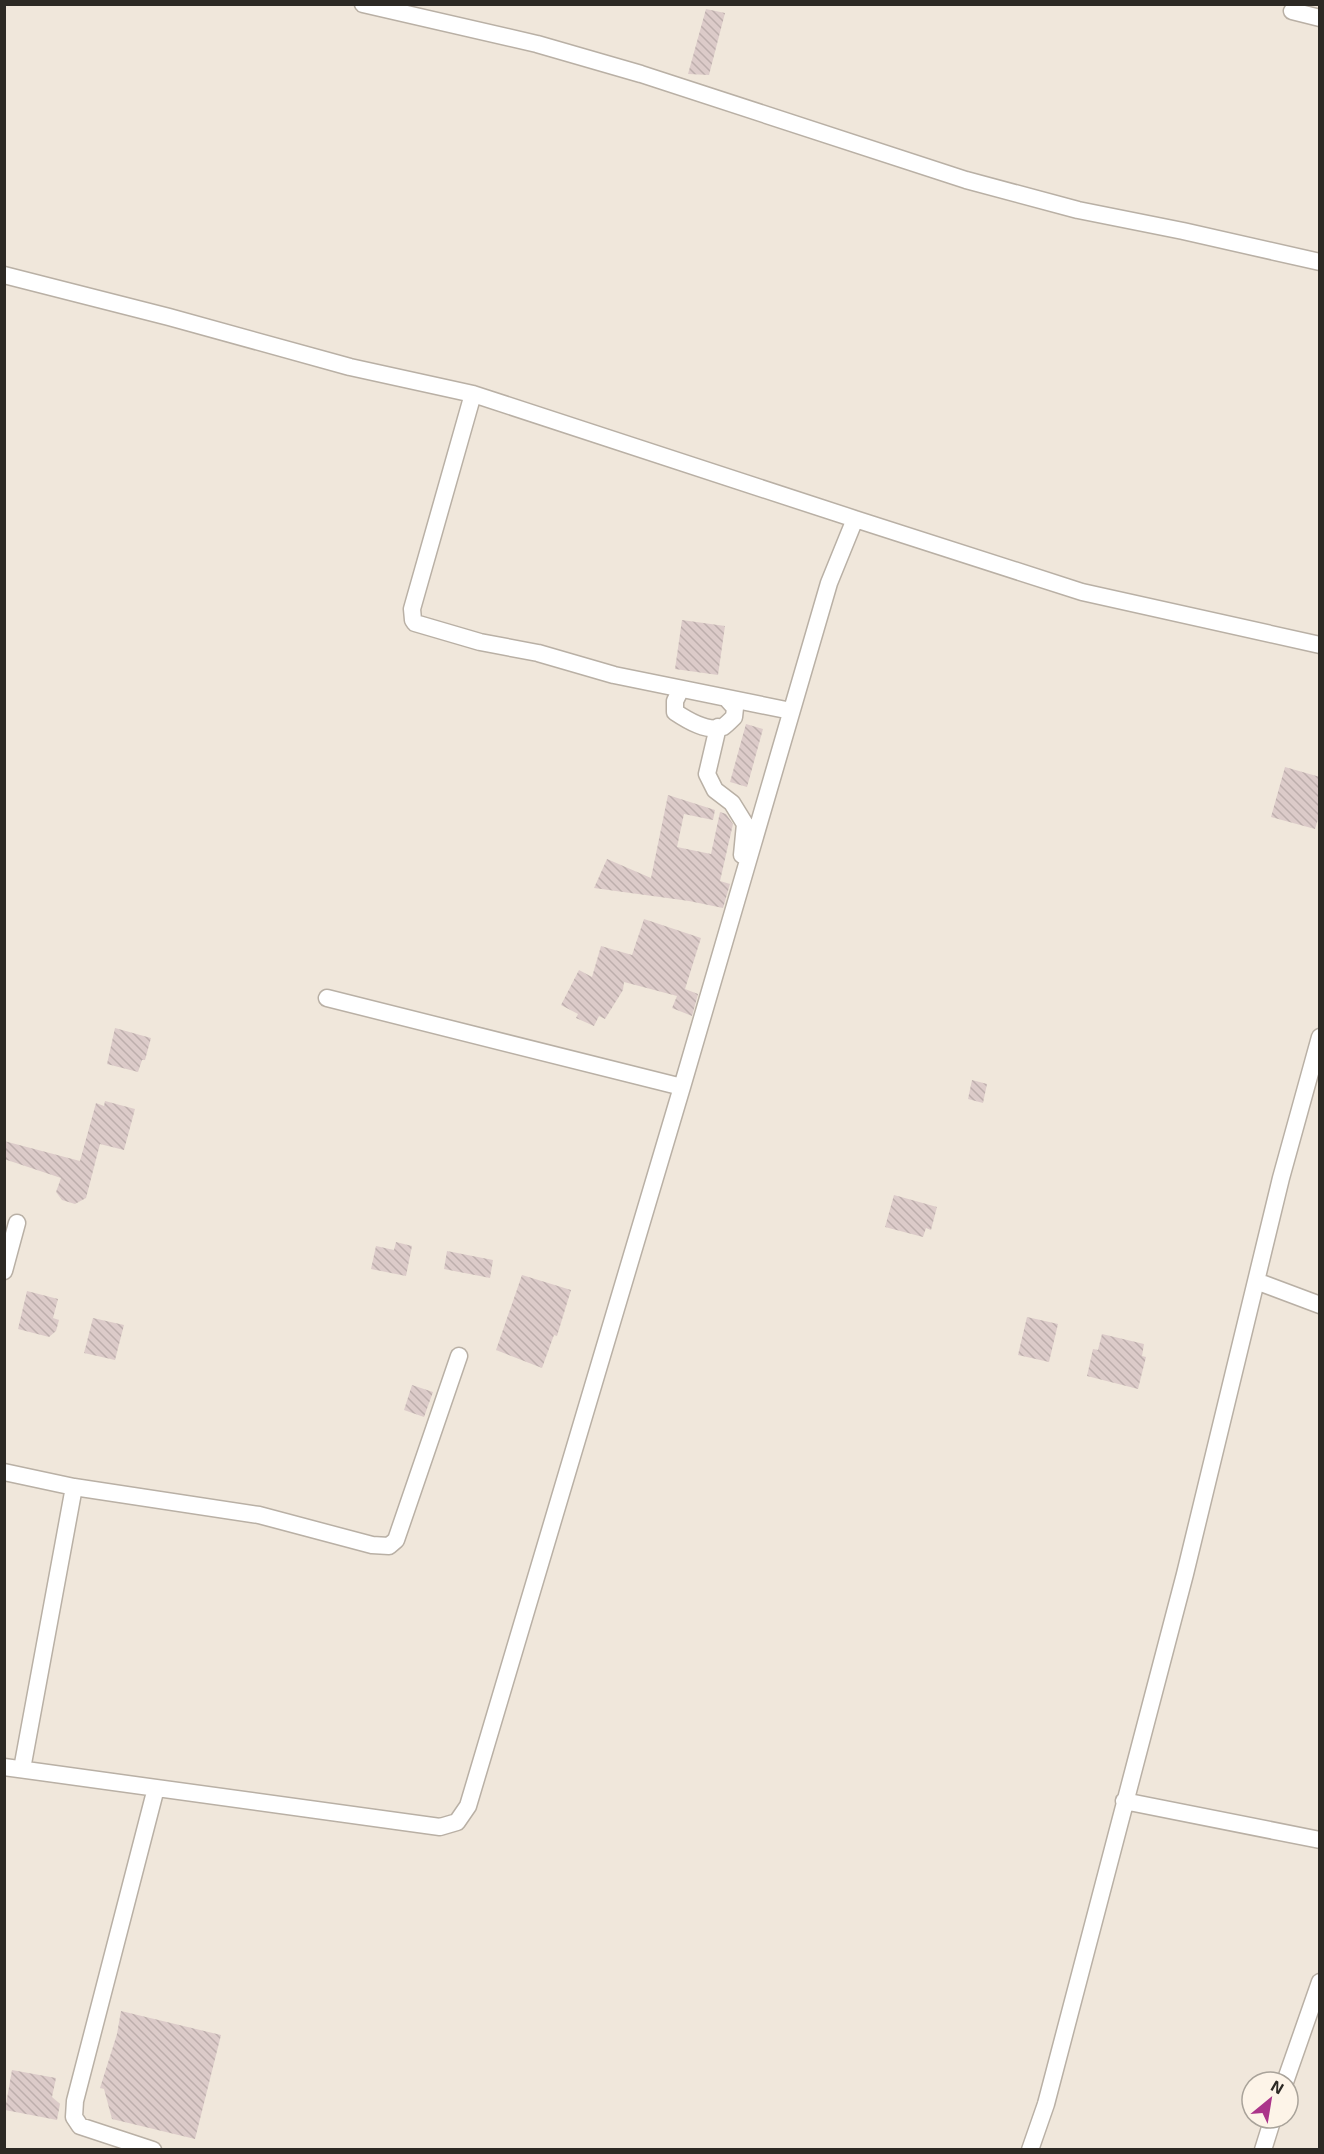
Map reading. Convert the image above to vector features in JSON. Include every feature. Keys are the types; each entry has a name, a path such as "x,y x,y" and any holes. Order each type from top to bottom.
{"street":[{"path":"363,4 537,44 641,74 966,180 1066,207 1320,262"},
{"path":"1292,11 1320,18"},
{"path":"4,275 169,317 350,367 473,394 1082,592 1320,645"},
{"path":"473,394 412,609 413,621 424,627 447,631 480,642 538,653 614,675 791,711"},
{"path":"4,1767 440,1827 457,1822 468,1806 829,584 855,519"},
{"path":"681,689 675,701 675,712 689,721 711,728 723,727 734,717 735,708 726,698"},
{"path":"718,727 707,774 715,790 732,803 745,824 742,850 744,875"},
{"path":"327,998 682,1087"},
{"path":"1030,2150 1046,2104 1185,1574 1256,1281 1320,1037"},
{"path":"4,1271 17,1223"},
{"path":"1256,1281 1320,1305"},
{"path":"4,1472 74,1487 259,1515 372,1545 389,1546 396,1540 459,1356"},
{"path":"22,1769 74,1487"},
{"path":"153,2150 80,2126 74,2117 75,2101 156,1788"},
{"path":"1124,1802 1320,1840"},
{"path":"1290,2070 1320,1982"},
{"path":"1263,2150 1269,2130"}],"building":[{"path":"706,9 725,13 709,75 688,74"},
{"path":"682,620 725,626 718,675 675,669"},
{"path":"746,724 763,729 747,787 730,782"},
{"path":"1285,767 1320,777 1320,813 1315,829 1271,817"},
{"path":"668,795 715,810 713,820 684,814 677,847 711,854 720,812 726,814 733,824 720,881 730,884 723,908 594,888 607,859 651,878"},
{"path":"644,919 701,938 685,989 698,994 692,1016 672,1008 677,996 624,982 623,990 605,1019 599,1016 594,1026 576,1018 578,1014 561,1005 579,970 592,977 601,946 632,955"},
{"path":"115,1028 151,1038 145,1060 142,1060 138,1072 107,1064"},
{"path":"972,1080 987,1084 983,1103 968,1099"},
{"path":"105,1101 135,1109 124,1150 100,1144 86,1198 75,1204 62,1200 56,1192 61,1178 4,1159 4,1141 80,1161 96,1103 104,1106"},
{"path":"894,1195 937,1207 931,1230 926,1228 923,1237 885,1227"},
{"path":"396,1242 412,1246 406,1276 371,1269 376,1246 394,1250"},
{"path":"447,1251 493,1260 490,1278 444,1269"},
{"path":"522,1275 571,1290 557,1336 554,1335 542,1368 496,1350"},
{"path":"27,1291 58,1299 53,1318 59,1320 56,1331 49,1337 18,1329"},
{"path":"1027,1317 1058,1324 1049,1362 1018,1355"},
{"path":"93,1318 124,1325 115,1360 84,1353"},
{"path":"1102,1334 1144,1344 1142,1356 1146,1357 1138,1389 1087,1376 1093,1349 1098,1350"},
{"path":"412,1385 433,1392 424,1417 404,1410"},
{"path":"121,2011 221,2035 195,2139 112,2119 104,2089 100,2088 117,2034"},
{"path":"12,2070 56,2078 52,2097 60,2104 57,2120 5,2110"}]}
